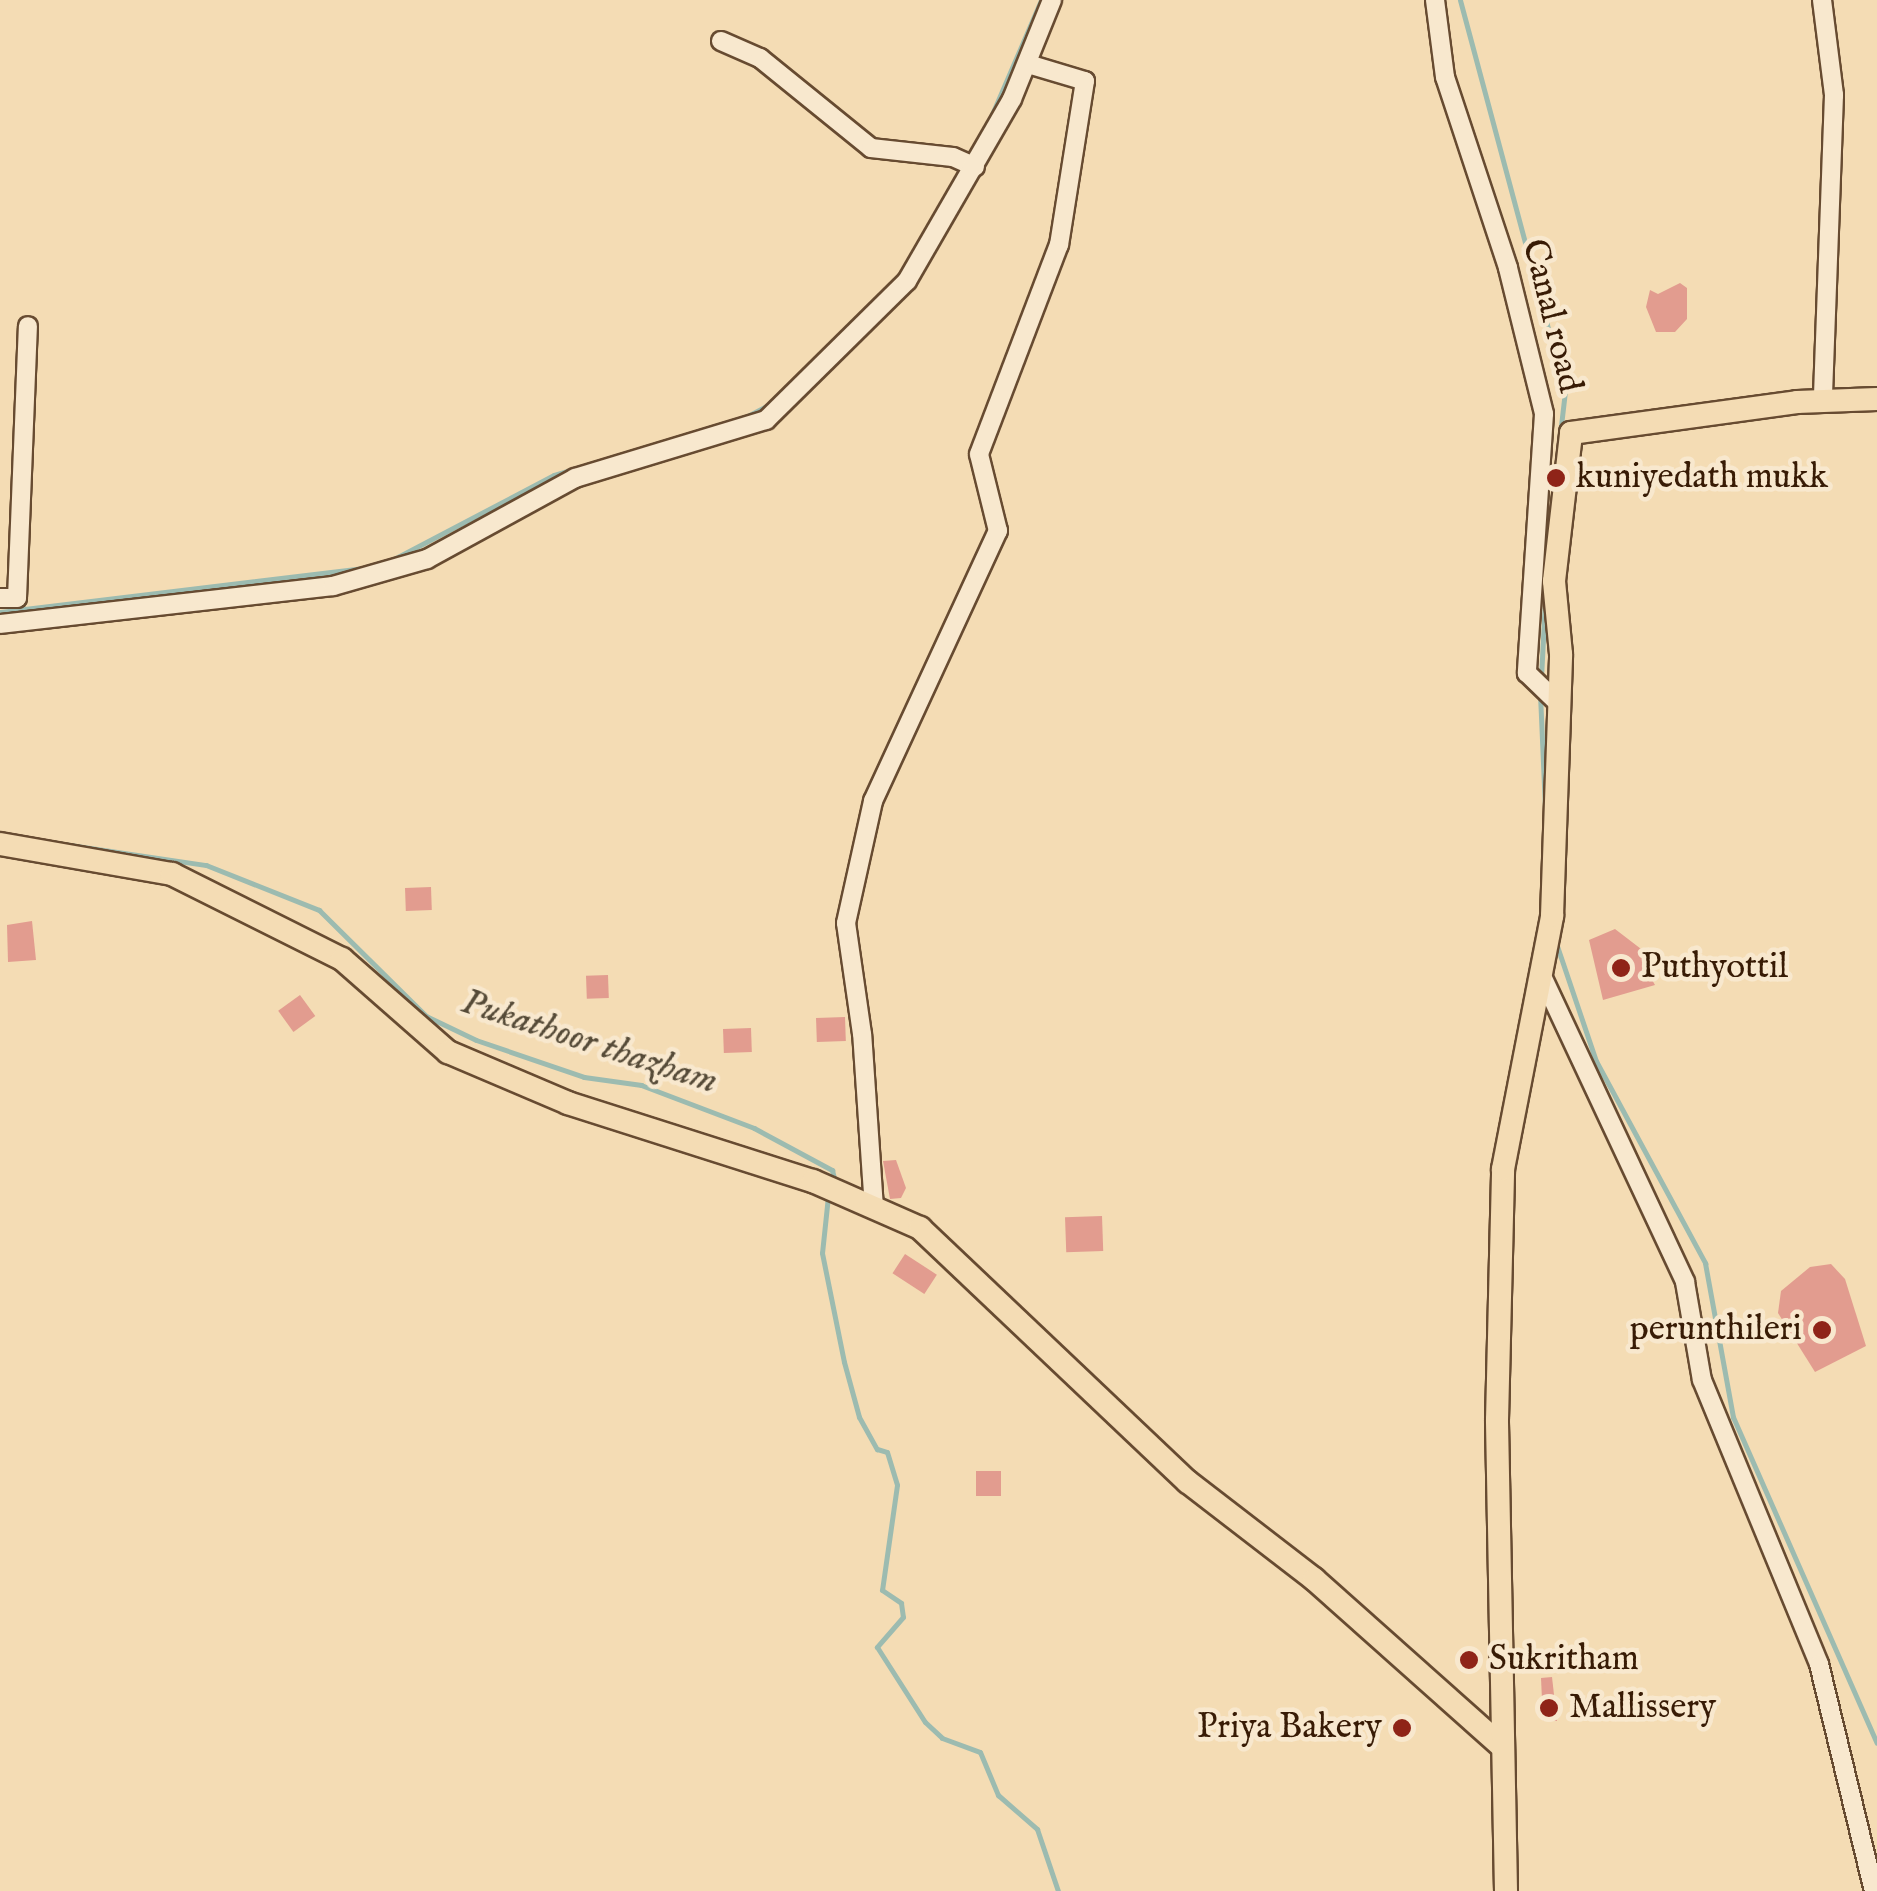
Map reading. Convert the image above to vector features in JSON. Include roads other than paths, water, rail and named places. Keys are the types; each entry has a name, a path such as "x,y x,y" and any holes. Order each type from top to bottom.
{"main road":[{"path":"1506,1891 1500,1745 1503,1169 1552,916 1559,704 1554,581 1571,433 1877,399"},
{"path":"0,844 172,874 342,959 448,1052 568,1104 700,1141 920,1228 1173,1469 1314,1579 1500,1745"}],"street":[{"path":"0,624 333,586 427,559 575,478 766,420 907,281 975,167 1028,64 1052,0"},
{"name":"Canal road","path":"1435,0 1444,77 1508,268 1544,414 1527,673 1559,704"},
{"path":"1822,0 1834,94 1823,402"},
{"path":"721,41 760,58 871,148 953,157 975,167"},
{"path":"874,1208 862,1034 846,923 873,802 998,531 978,454 1059,245 1085,81 1028,64"},
{"path":"0,598 17,598 28,326"},
{"path":"1541,974 1685,1282 1702,1380 1819,1664 1874,1891"}],"waterway":[{"path":"987,126 1041,0"},
{"path":"1460,0 1565,391 1560,434"},
{"path":"740,420 768,405 856,319"},
{"path":"390,561 554,475 682,437"},
{"path":"0,612 370,567"},
{"path":"1541,678 1545,599"},
{"path":"1540,694 1545,808"},
{"name":"Pukathoor thazham","path":"43,841 206,865 319,910 426,1016 476,1040 584,1077 641,1085 754,1128 832,1170 835,1182"},
{"path":"1556,943 1596,1061 1705,1263 1733,1417 1877,1743"},
{"name":"Pukathoor thazham","path":"828,1196 822,1253 844,1362 859,1417 877,1449 887,1452 897,1485 882,1590 901,1603 903,1617 877,1647 925,1722 942,1738 980,1752 998,1795 1037,1829 1058,1891"}],"place":[{"name":"kuniyedath mukk","path":"1556,478"},
{"name":"Puthyottil","path":"1621,968"},
{"name":"perunthileri","path":"1822,1330"},
{"name":"Sukritham","path":"1469,1660"},
{"name":"Mallissery","path":"1549,1708"},
{"name":"Priya Bakery","path":"1402,1728"}]}
